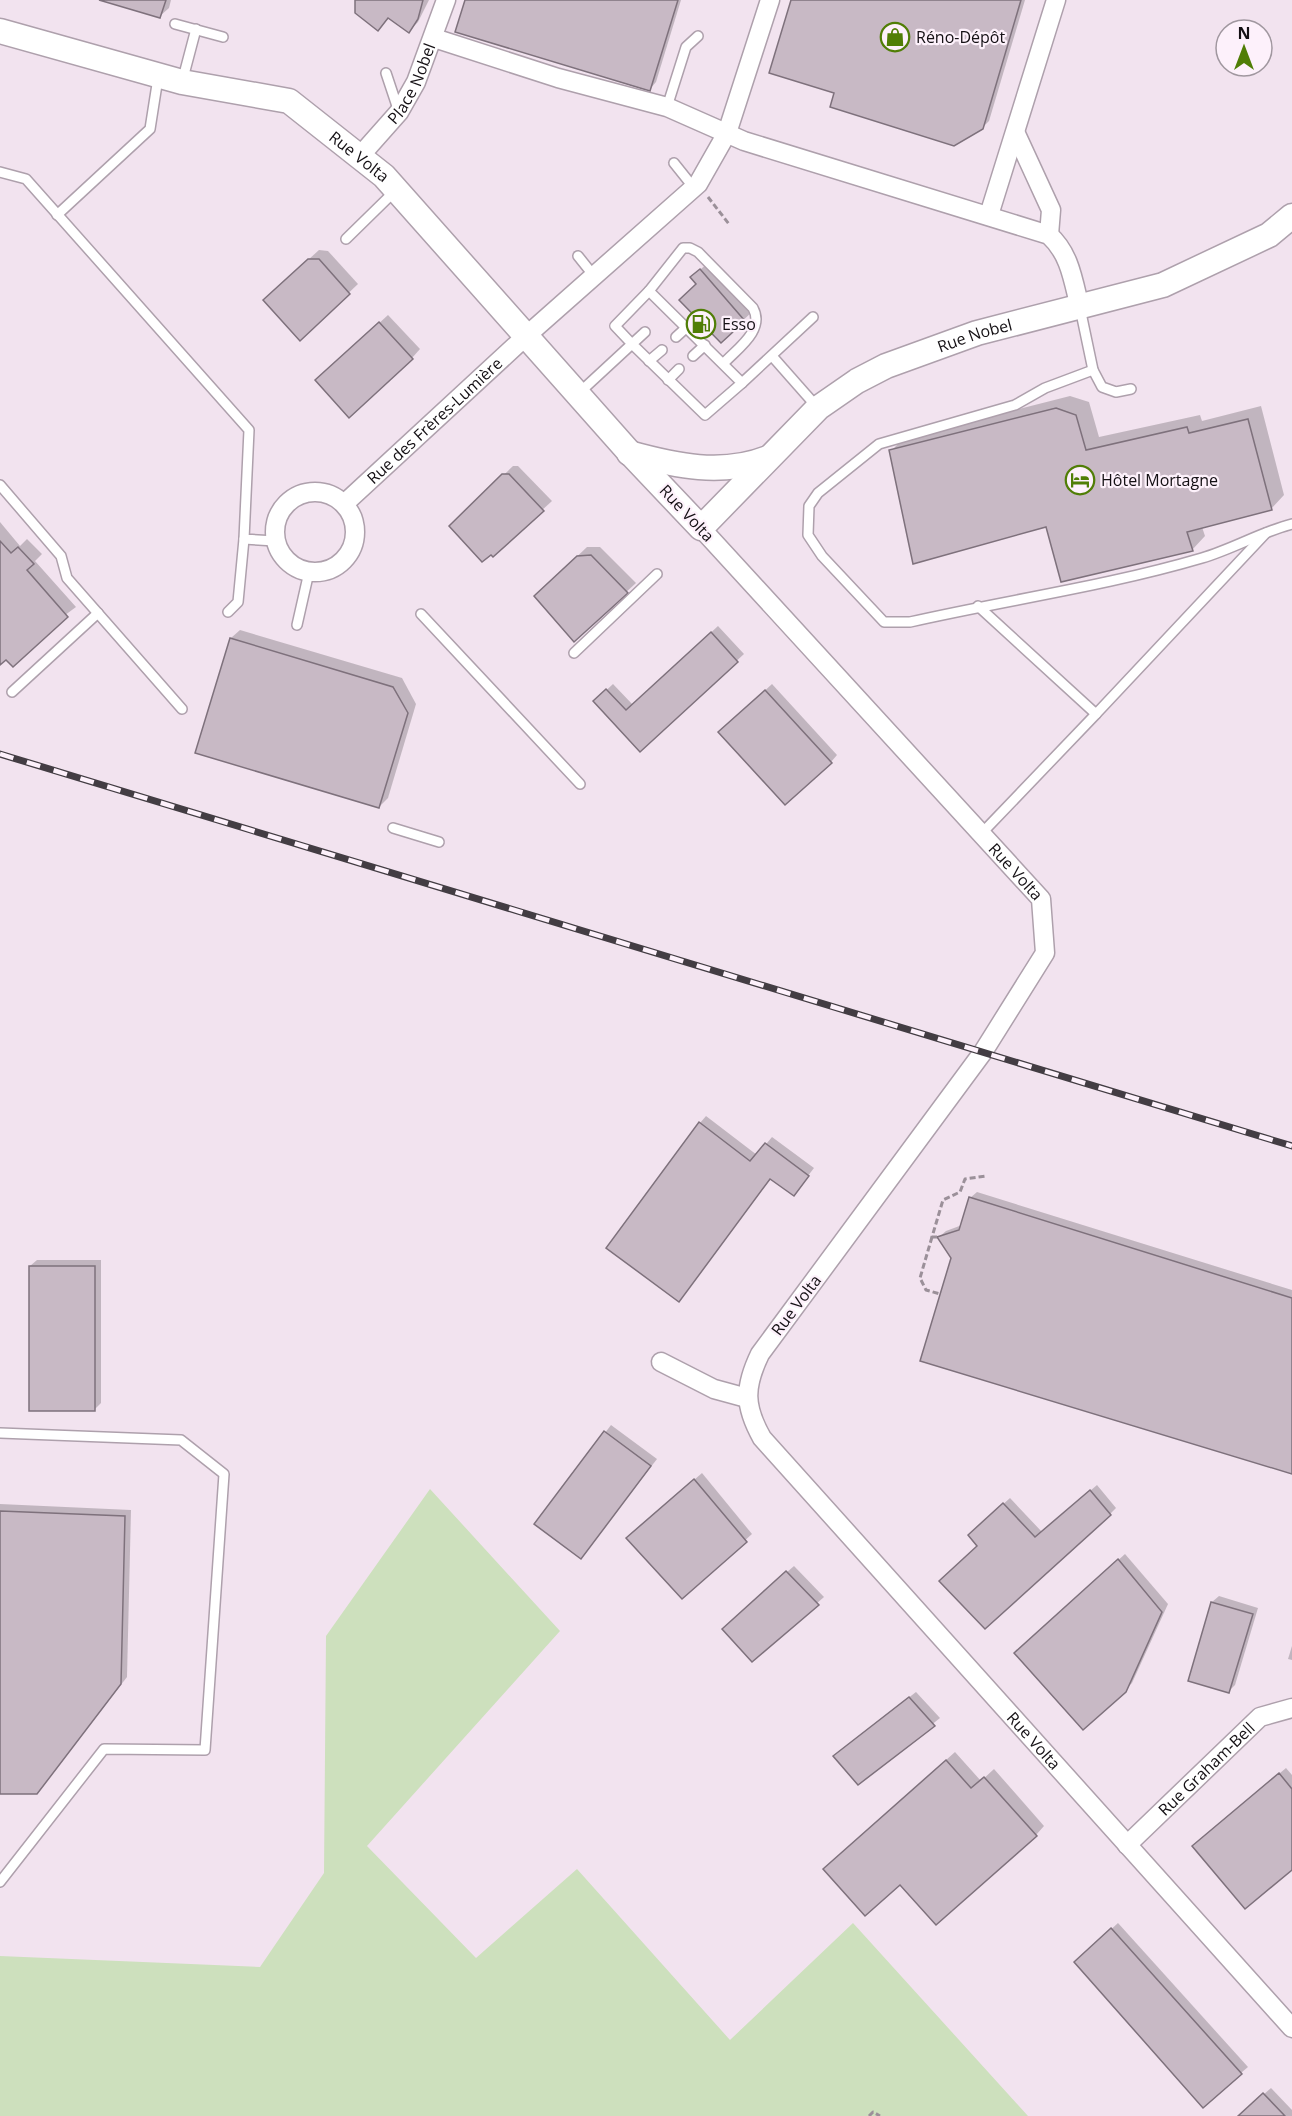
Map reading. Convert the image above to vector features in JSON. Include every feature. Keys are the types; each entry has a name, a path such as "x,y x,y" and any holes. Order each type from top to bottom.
{"street":[{"name":"Place Nobel","path":"360,156 399,112 416,82 446,0"},
{"name":"Rue des Frères-Lumière","path":"344,504 525,337 696,186 727,133 770,0"},
{"path":"989,215 1056,0"},
{"name":"Rue Volta","path":"0,31 182,82 289,101 360,156 396,190 629,453 701,528 1041,899 1045,953 983,1052 760,1354 750,1374 747,1398 752,1420 762,1438 1292,2028"},
{"path":"434,38 558,78 667,107 744,141 1049,235 1061,246 1068,260 1080,308"},
{"path":"1016,134 1042,186 1051,210 1049,235"},
{"name":"Rue Nobel","path":"701,528 818,408 857,381 926,349 977,333 1163,285 1269,235 1292,216"},
{"path":"629,453 673,465 715,468 748,466 773,456"},
{"path":"306,492 320,492 333,496 344,504 351,514 355,527 355,540 350,553 342,563 330,570 309,572 287,562 275,541 276,519 283,507 293,498 306,492"},
{"path":"661,1362 705,1385 747,1398"},
{"name":"Rue Graham-Bell","path":"1127,1845 1260,1717 1292,1708"}],"lane":[{"path":"175,24 223,37"},
{"path":"182,82 196,29"},
{"path":"667,107 686,47 698,36"},
{"path":"387,73 399,112"},
{"path":"57,214 150,129 159,75"},
{"path":"674,164 696,186"},
{"path":"0,172 26,179 183,353 249,430 244,539 238,602 228,612"},
{"path":"346,239 396,190"},
{"path":"724,363 756,328 758,318 753,308 698,252 690,248 683,248 649,291 615,326 705,415 813,317"},
{"path":"578,256 594,276"},
{"path":"649,291 742,383"},
{"path":"1080,308 1093,370 1102,387 1116,392 1131,389"},
{"path":"661,318 669,310"},
{"path":"676,337 687,327"},
{"path":"577,395 645,332"},
{"path":"693,356 705,345"},
{"path":"649,361 662,350"},
{"path":"772,356 818,408"},
{"path":"668,380 679,369"},
{"path":"1093,370 1046,388 1015,405 879,444 818,493 809,506 808,535 822,556 884,622 910,622 1203,558 1270,530 1292,524"},
{"path":"0,485 61,556 67,578 182,709"},
{"path":"981,834 1270,530"},
{"path":"244,539 275,541"},
{"path":"297,626 309,572"},
{"path":"574,653 657,574"},
{"path":"978,606 1096,714"},
{"path":"12,692 98,613"},
{"path":"421,614 580,784"},
{"path":"393,828 439,843"},
{"path":"0,1433 181,1440 224,1474 205,1750 104,1749 0,1882"}],"path":[{"path":"696,186 729,224"},
{"path":"940,1294 926,1290 920,1278 943,1200 960,1192 965,1179 986,1176"},
{"path":"932,1237 938,1237"},
{"path":"868,2116 873,2112 880,2116"}],"green space":[{"path":"430,1489 560,1631 367,1846 476,1958 577,1869 730,2040 853,1923 1028,2116 0,2116 0,1956 260,1967 324,1873 326,1636"}],"building":[{"path":"99,0 166,0 160,18"},
{"path":"355,0 423,0 418,19 409,33 388,18 378,31 355,13"},
{"path":"465,0 678,0 650,91 455,32"},
{"name":"Réno-Dépôt","path":"791,0 1021,0 983,129 954,146 830,107 834,93 769,73"},
{"path":"308,259 319,259 350,294 300,341 263,300"},
{"path":"700,269 745,321 721,343 679,300 696,284 690,277"},
{"path":"379,322 413,359 349,418 315,380"},
{"name":"Hôtel Mortagne","path":"1056,408 1076,415 1086,450 1187,427 1189,433 1248,419 1272,510 1187,532 1193,551 1061,582 1046,527 913,564 889,450"},
{"path":"502,474 509,474 544,511 493,557 491,555 482,562 449,526"},
{"path":"0,541 11,553 18,547 34,564 27,570 68,617 13,667 6,660 0,665"},
{"path":"591,555 628,593 574,642 534,596 577,556"},
{"path":"711,632 738,662 640,752 593,701 606,689 626,710"},
{"path":"230,638 393,687 408,713 379,808 195,753"},
{"path":"765,690 832,763 785,805 718,732"},
{"path":"699,1122 750,1161 765,1143 809,1176 794,1196 770,1179 679,1302 606,1248"},
{"path":"969,1197 1292,1298 1292,1474 920,1361 951,1258 937,1237 959,1230"},
{"path":"29,1266 95,1266 95,1411 29,1411"},
{"path":"604,1431 651,1466 581,1559 534,1524"},
{"path":"694,1479 747,1542 682,1599 626,1538"},
{"path":"1090,1490 1111,1515 985,1629 939,1581 977,1546 968,1535 1003,1503 1035,1537"},
{"path":"0,1511 125,1516 121,1684 37,1794 0,1794"},
{"path":"1118,1559 1162,1612 1126,1692 1083,1730 1014,1653"},
{"path":"786,1571 819,1605 752,1662 722,1629"},
{"path":"1211,1602 1253,1614 1229,1693 1188,1681"},
{"path":"909,1697 935,1726 858,1785 833,1756"},
{"path":"946,1760 971,1788 984,1777 1037,1836 936,1925 900,1885 865,1916 823,1869"},
{"path":"1279,1773 1292,1789 1292,1870 1245,1909 1192,1846"},
{"path":"1111,1928 1242,2074 1203,2108 1074,1962"},
{"path":"1263,2093 1285,2116 1238,2116"}],"railway":[{"path":"0,754 1292,1146"}],"place":[{"name":"Réno-Dépôt","path":"895,37"},
{"name":"Esso","path":"701,324"},
{"name":"Hôtel Mortagne","path":"1080,480"}]}
